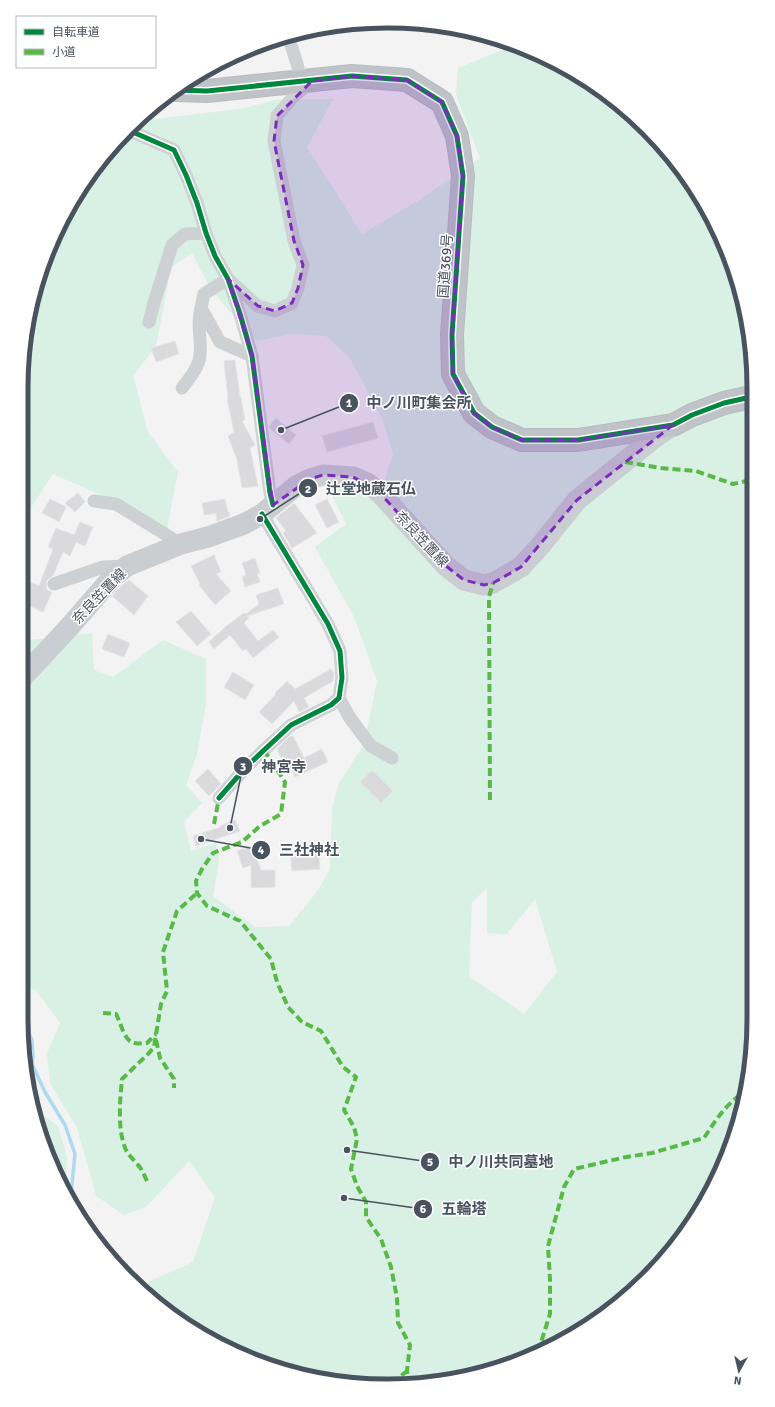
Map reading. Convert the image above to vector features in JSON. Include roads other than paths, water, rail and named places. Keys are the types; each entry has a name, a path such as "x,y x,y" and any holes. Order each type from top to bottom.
{"highway":[{"name":"国道369号","path":"186,90 207,91 352,76 407,80 442,102 457,136 464,176 452,335 453,374 474,413 492,427 522,440 578,440 673,425 692,415 724,403 747,398"}],"main road":[{"name":"奈良笠置線","path":"28,672 58,641 111,579 127,566 181,544 233,529 268,510 296,486 310,478 323,475 353,477 367,483 379,492 446,566 464,580 484,585 493,583 521,567 541,545 577,500 654,438 673,425"}],"street":[{"path":"228,279 258,306 275,311 292,303 298,288 303,265 294,241 274,141 277,116 307,81 298,64 290,41"},
{"path":"133,133 174,150 186,175 215,256 228,279 252,356 270,493 268,510 328,624 340,651 342,678 339,698 350,718 371,746 392,758"},
{"path":"149,322 172,245 185,234 206,233"},
{"path":"182,388 192,376 200,356 198,319 204,294 228,279"},
{"path":"201,308 220,342 252,356"},
{"path":"94,502 116,504 181,544"},
{"path":"54,584 103,566 127,566"},
{"path":"219,798 247,766 291,725 331,705 339,698"}],"waterway":[{"path":"29,1032 32,1040 32,1064 45,1092 65,1125 75,1154 71,1191"}],"place":[{"name":"中ノ川町集会所","path":"281,430"},
{"name":"辻堂地蔵石仏","path":"260,519"},
{"name":"神宮寺","path":"230,828"},
{"name":"三社神社","path":"201,839"},
{"name":"中ノ川共同墓地","path":"347,1150"},
{"name":"五輪塔","path":"344,1198"}]}
